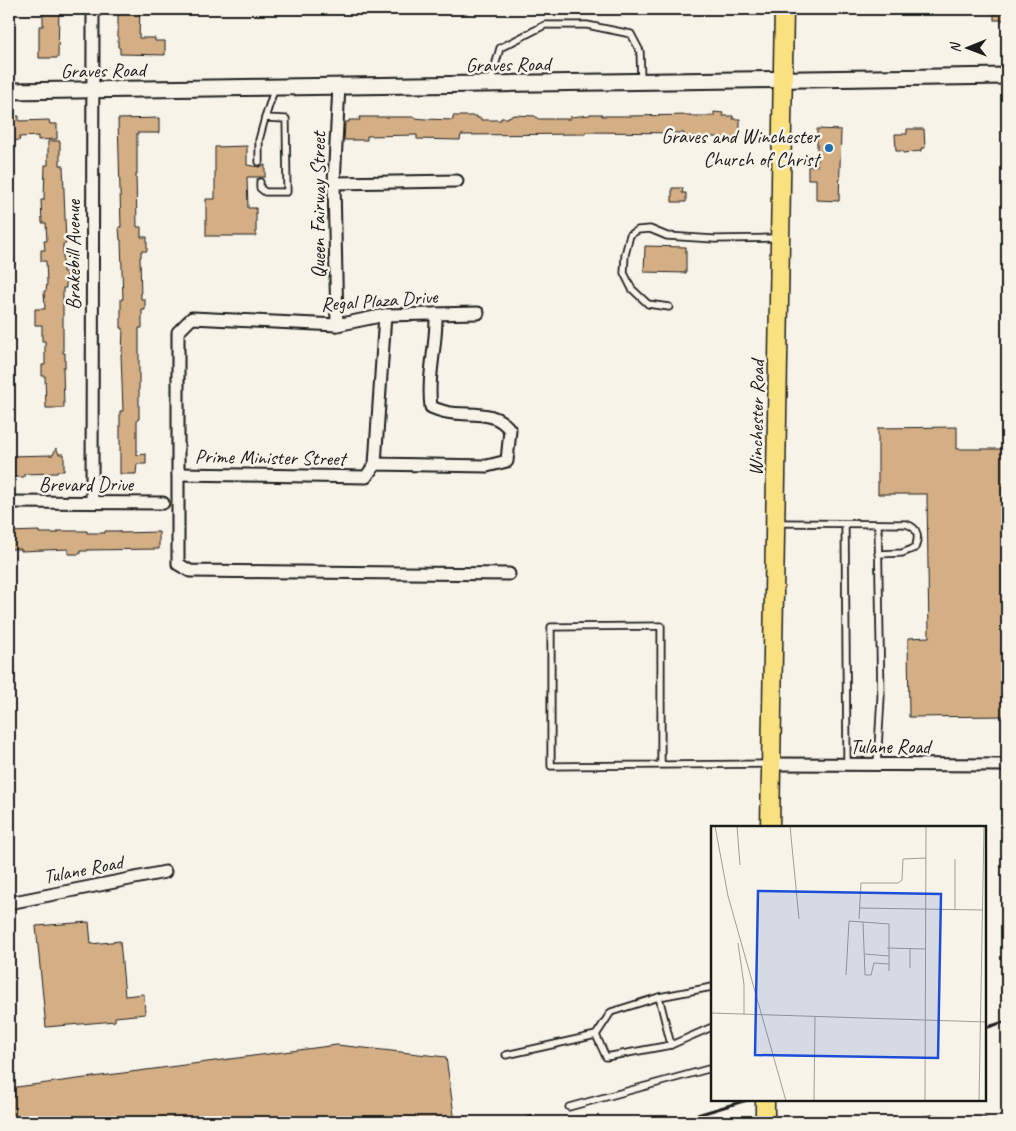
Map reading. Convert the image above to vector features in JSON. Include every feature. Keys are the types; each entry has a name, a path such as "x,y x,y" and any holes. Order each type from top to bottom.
{"main road":[{"name":"Winchester Road","path":"770,826 784,9"},
{"path":"765,1101 765,1122"}],"street":[{"name":"Brakebill Avenue","path":"92,502 93,9"},
{"name":"Graves Road","path":"9,91 1007,76"},
{"name":"Queen Fairway Street","path":"337,325 334,183 338,86"},
{"path":"334,183 457,181"},
{"name":"Regal Plaza Drive","path":"178,474 178,332 192,318 337,325 385,315 478,312"},
{"path":"385,315 375,464 487,466 506,461 510,430 505,423 490,415 446,412 431,407 430,395 436,314"},
{"name":"Prime Minister Street","path":"375,464 366,477 178,474 178,564 190,571 509,574"},
{"name":"Brevard Drive","path":"9,502 162,503"},
{"name":"Tulane Road","path":"772,764 1007,765"},
{"name":"Tulane Road","path":"9,903 165,872"}],"lane":[{"path":"490,84 500,48 545,25 587,25 631,34 640,51 642,82"},
{"path":"259,162 259,140 275,87"},
{"path":"260,182 260,188 264,192 287,192 286,119 265,118"},
{"path":"669,307 648,304 632,290 624,273 625,255 630,235 638,230 650,229 667,236 714,239 781,238"},
{"path":"776,523 906,524 912,526 917,531 918,539 915,548 908,552 878,554"},
{"path":"845,524 847,764"},
{"path":"877,764 881,697 878,525"},
{"path":"661,765 661,626 551,627 551,766 772,764"},
{"path":"506,1055 596,1035 610,1012 659,997 711,987"},
{"path":"659,997 671,1045"},
{"path":"596,1035 606,1057 671,1045 711,1027"},
{"path":"569,1107 711,1068"},
{"path":"913,1122 932,1119 985,1122"}],"building":[{"path":"43,9 59,9 58,58 39,58 39,26 43,26"},
{"path":"118,9 140,9 139,38 155,38 155,41 165,41 165,55 120,54 120,48 118,47"},
{"path":"994,9 1007,9 1007,20 994,20"},
{"path":"714,112 723,113 723,116 733,116 733,119 740,119 740,138 684,136 684,133 585,132 585,134 461,135 460,140 417,139 417,135 367,136 367,140 344,140 345,122 360,120 359,117 415,117 453,120 453,116 477,116 481,120 501,120 501,118 515,115 535,116 538,119 570,119 570,117 590,114 602,114 602,116 714,116"},
{"path":"9,116 19,116 19,121 49,120 50,124 57,124 57,139 38,140 38,136 19,137 20,140 9,141"},
{"path":"159,118 159,133 137,133 137,227 141,227 141,237 147,237 147,251 141,251 140,257 141,299 145,299 145,310 142,310 142,328 139,328 137,455 146,454 146,464 137,464 136,474 120,474 120,411 123,411 121,299 123,299 119,227 121,227 118,119"},
{"name":"Graves and Winchester Church of Christ","path":"817,129 841,130 839,201 816,200 816,179 808,179 808,166 817,166"},
{"path":"907,129 924,129 925,148 921,148 921,151 903,153 902,151 896,151 895,134 907,134"},
{"path":"48,141 60,141 60,165 63,165 66,244 63,244 63,272 66,272 66,288 63,288 64,408 46,408 45,376 42,376 42,365 45,365 45,341 42,341 42,325 35,325 35,309 45,309 44,291 46,291 47,283 46,261 41,261 41,250 45,250 44,241 47,241 46,223 42,223 41,200 44,200 45,165 48,165"},
{"path":"247,146 247,165 259,167 265,165 265,177 247,177 248,208 256,208 256,236 206,236 206,199 215,199 215,147"},
{"path":"672,188 683,188 682,193 686,193 686,202 672,202"},
{"path":"645,246 686,247 686,273 644,272"},
{"path":"957,427 957,449 1007,449 1007,716 909,717 908,638 929,637 927,494 878,494 878,428"},
{"path":"56,448 59,454 64,454 64,471 24,474 24,477 9,477 9,456 53,455"},
{"path":"39,531 39,533 58,533 58,531 87,531 87,533 105,533 105,531 120,531 120,533 159,532 159,549 87,550 80,551 80,554 68,554 68,549 21,551 21,549 9,549 9,532"},
{"path":"89,922 91,944 120,941 125,996 144,994 145,1014 115,1017 115,1021 46,1027 36,926"},
{"path":"337,1045 446,1057 455,1122 9,1122 9,1088"}],"railway":[{"path":"986,1028 1007,1021"},
{"path":"674,1122 744,1101"}],"place":[{"name":"Graves and Winchester Church of Christ","path":"829,148"}]}
